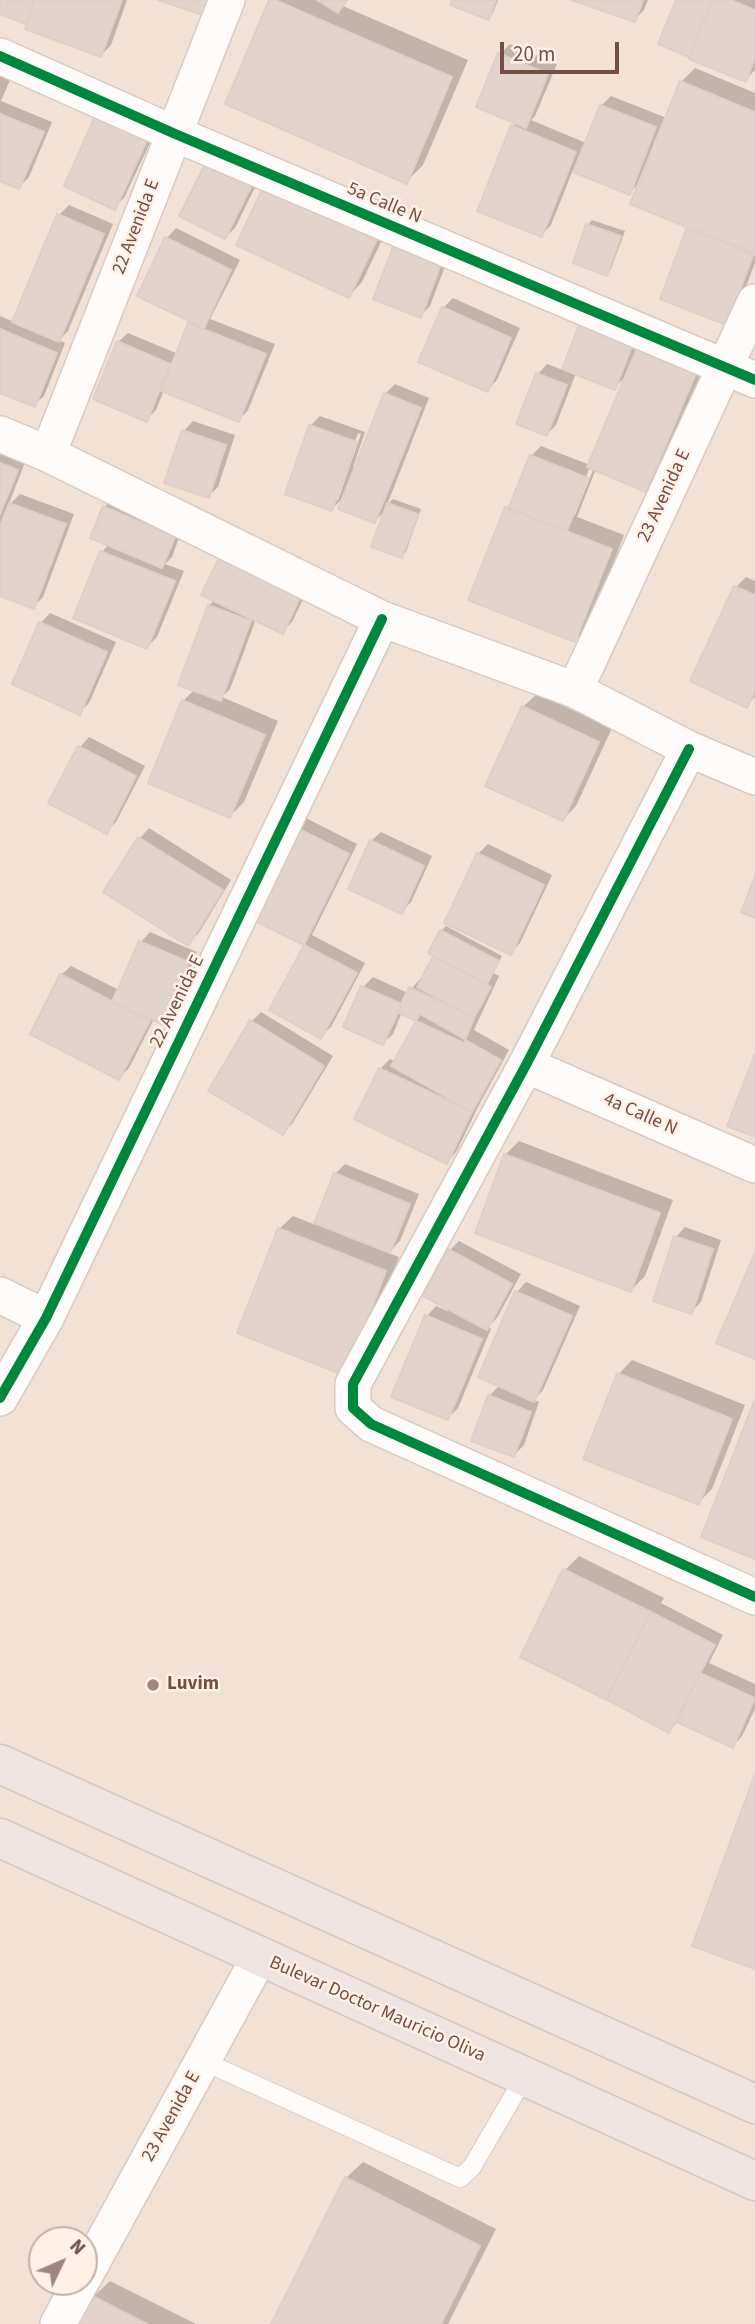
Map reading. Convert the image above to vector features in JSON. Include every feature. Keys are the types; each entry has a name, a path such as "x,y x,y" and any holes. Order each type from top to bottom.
{"highway":[{"path":"0,1763 755,2104"},
{"name":"Bulevar Doctor Mauricio Oliva","path":"0,1838 755,2181"}],"street":[{"name":"22 Avenida E","path":"48,454 227,0"},
{"name":"5a Calle N","path":"0,56 173,133 740,374"},
{"name":"23 Avenida E","path":"576,690 740,374 755,302"},
{"path":"0,434 48,454 382,619 576,690 689,749 755,777"},
{"name":"22 Avenida E","path":"0,1398 46,1318 382,619"},
{"path":"689,749 526,1065 354,1384 353,1408 371,1424 755,1597"},
{"name":"4a Calle N","path":"526,1065 755,1165"},
{"path":"0,1295 46,1318"},
{"name":"23 Avenida E","path":"98,2252 260,1956"},
{"path":"58,2324 73,2296"}],"lane":[{"path":"203,2061 460,2178 472,2167 525,2076"}],"shaded area":[{"path":"0,0 755,0 755,2324 0,2324"}],"building":[{"path":"0,0 34,0 26,24 0,14"},
{"path":"35,0 122,0 101,57 25,29"},
{"path":"158,0 208,0 203,15"},
{"path":"269,0 275,0 452,77 407,184 225,104"},
{"path":"317,0 347,0 338,13"},
{"path":"452,0 496,0 489,20 450,5"},
{"path":"571,0 643,0 635,22"},
{"path":"676,0 712,0 689,57 658,44"},
{"path":"712,0 731,0 755,10 755,58 746,82 689,59"},
{"path":"498,53 548,74 526,128 476,107"},
{"path":"680,81 755,112 755,255 630,204"},
{"path":"600,105 656,127 630,195 573,172"},
{"path":"97,112 149,136 115,210 64,186"},
{"path":"0,114 44,132 19,189 0,181"},
{"path":"511,125 576,152 542,237 477,211"},
{"path":"209,156 255,179 225,239 179,216"},
{"path":"267,179 380,233 349,298 236,245"},
{"path":"57,214 104,234 59,342 12,322"},
{"path":"586,224 621,236 607,276 573,263"},
{"path":"687,227 754,253 727,325 660,299"},
{"path":"165,237 231,270 204,328 137,296"},
{"path":"395,242 442,261 421,318 373,299"},
{"path":"442,307 511,338 488,392 418,362"},
{"path":"583,315 636,336 615,390 562,369"},
{"path":"188,323 266,354 239,422 161,391"},
{"path":"0,329 57,353 35,407 0,393"},
{"path":"117,341 170,364 147,422 93,399"},
{"path":"640,341 699,366 646,492 587,467"},
{"path":"536,373 567,385 547,436 516,424"},
{"path":"384,393 421,408 375,523 338,509"},
{"path":"309,425 357,442 332,511 285,494"},
{"path":"182,430 226,445 209,498 164,483"},
{"path":"530,455 588,478 567,531 508,509"},
{"path":"0,463 18,470 0,514"},
{"path":"9,503 66,524 34,609 0,596 0,526"},
{"path":"387,503 418,514 402,558 371,547"},
{"path":"103,506 175,537 162,568 90,538"},
{"path":"505,507 612,549 575,642 468,600"},
{"path":"100,551 175,581 147,649 73,618"},
{"path":"221,554 302,593 283,634 201,595"},
{"path":"734,586 755,595 755,691 747,708 690,681"},
{"path":"208,605 251,621 221,701 178,685"},
{"path":"39,622 107,652 80,715 12,684"},
{"path":"182,700 265,735 230,818 148,783"},
{"path":"522,706 599,742 563,821 485,786"},
{"path":"78,746 136,776 107,834 48,803"},
{"path":"289,824 349,854 304,945 243,915"},
{"path":"138,837 223,890 188,946 103,892"},
{"path":"370,840 424,866 402,914 348,889"},
{"path":"477,853 544,885 511,955 444,923"},
{"path":"755,876 755,918 741,912"},
{"path":"440,930 499,961 487,984 428,953"},
{"path":"139,941 189,962 162,1024 112,1002"},
{"path":"304,945 357,973 321,1039 269,1010"},
{"path":"433,956 491,987 474,1018 417,987"},
{"path":"60,974 150,1021 119,1080 30,1034"},
{"path":"361,986 402,1004 383,1045 343,1027"},
{"path":"409,987 474,1018 464,1043 397,1012"},
{"path":"420,1014 501,1060 472,1112 391,1066"},
{"path":"250,1020 324,1066 283,1135 208,1091"},
{"path":"755,1054 755,1137 727,1126"},
{"path":"379,1068 472,1112 447,1164 354,1119"},
{"path":"504,1154 660,1213 631,1292 475,1233"},
{"path":"334,1173 410,1204 390,1253 314,1223"},
{"path":"278,1228 386,1271 346,1376 237,1333"},
{"path":"674,1236 713,1249 692,1314 653,1301"},
{"path":"448,1249 512,1284 487,1330 423,1296"},
{"path":"755,1253 755,1359 716,1343"},
{"path":"515,1291 572,1316 534,1402 478,1377"},
{"path":"425,1315 482,1339 448,1420 391,1397"},
{"path":"617,1373 732,1419 699,1505 583,1459"},
{"path":"488,1395 531,1412 514,1457 471,1441"},
{"path":"755,1399 755,1559 701,1537"},
{"path":"563,1569 651,1612 607,1700 520,1657"},
{"path":"651,1612 715,1645 669,1733 606,1699"},
{"path":"700,1673 755,1698 733,1748 677,1722"},
{"path":"755,1774 755,1969 692,1946"},
{"path":"345,2177 480,2246 441,2324 271,2324"},
{"path":"92,2296 147,2324 78,2324"}],"cycle path":[{"path":"0,56 173,133 755,380"},
{"path":"0,1398 46,1318 382,619"},
{"path":"689,749 526,1065 353,1384 353,1408 371,1424 755,1597"}],"place":[{"name":"Luvim","path":"153,1685"}]}
